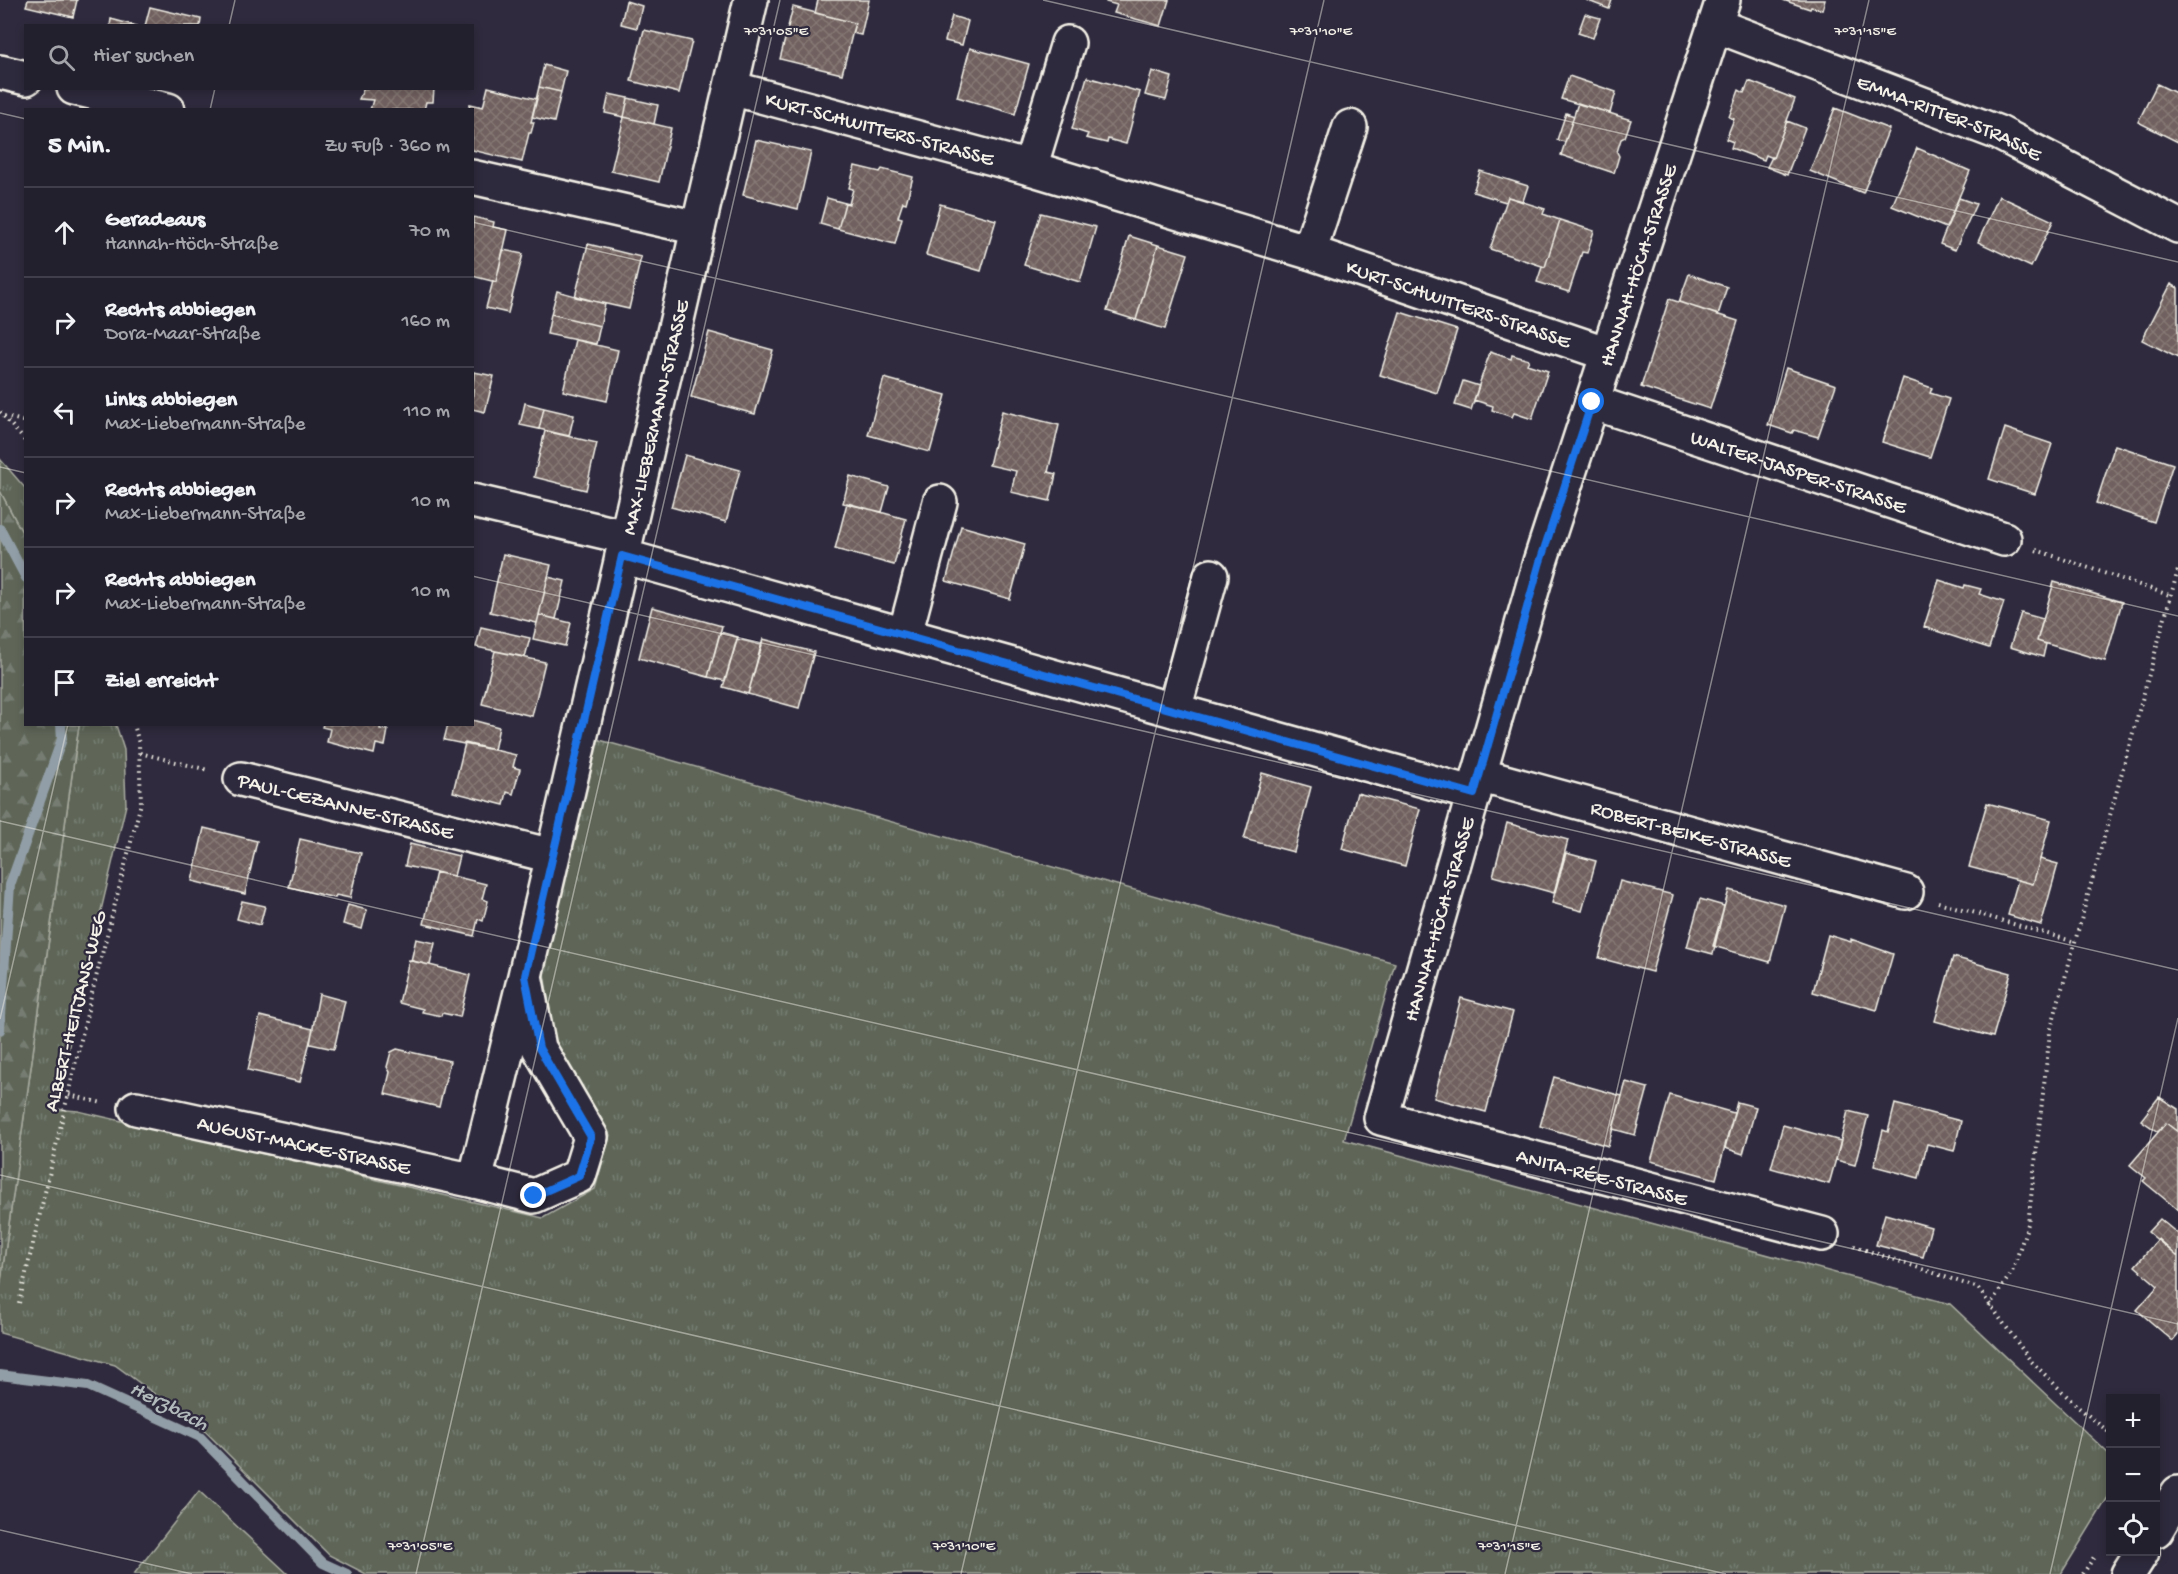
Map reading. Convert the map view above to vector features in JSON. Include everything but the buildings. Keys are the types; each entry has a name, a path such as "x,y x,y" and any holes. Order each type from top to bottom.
{"street":[{"name":"MAX-LIEBERMANN-STRASSE","path":"525,976 539,1048 591,1137 579,1176 534,1196 475,1181 525,976 751,0"},
{"name":"EMMA-RITTER-STRASSE","path":"1719,12 1999,133 2178,226"},
{"name":"HANNAH-HÖCH-STRASSE","path":"1381,1119 1540,562 1719,12"},
{"path":"1030,168 1068,43"},
{"path":"0,72 24,78"},
{"name":"KURT-SCHWITTERS-STRASSE","path":"730,88 1030,168 1309,252 1608,354"},
{"path":"83,90 159,108"},
{"path":"1309,252 1350,127"},
{"path":"474,177 698,228"},
{"name":"WALTER-JASPER-STRASSE","path":"1592,402 2004,539"},
{"name":"ROBERT-BEIKE-STRASSE","path":"474,502 905,634 1174,710 1906,892"},
{"path":"905,634 940,502"},
{"path":"1174,710 1211,576"},
{"name":"PAUL-CEZANNE-STRASSE","path":"241,779 552,856"},
{"name":"AUGUST-MACKE-STRASSE","path":"136,1107 475,1181"},
{"name":"ANITA-RÉE-STRASSE","path":"1381,1119 1822,1234"},
{"path":"2160,1523 2178,1493"},
{"path":"2128,1574 2139,1556"}],"path":[{"path":"2,414 24,421"},
{"path":"2,414 24,439"},
{"path":"2004,539 2172,596"},
{"path":"1989,1306 2012,1272 2028,1224 2050,1032 2178,570"},
{"name":"ALBERT-HEITJANS-WEG","path":"19,1303 91,997 141,803 139,753 134,726"},
{"name":"PAUL-CEZANNE-STRASSE","path":"139,753 241,779"},
{"path":"1906,892 2075,942"},
{"path":"1822,1234 1978,1288 2030,1360 2078,1407 2106,1430"}],"green space":[{"path":"0,459 24,487 24,536 0,491"},
{"path":"0,491 24,536 24,726 79,726 0,1288"},
{"path":"79,726 116,726 124,750 126,805 54,1109 78,1111 543,1218 595,1189 610,1135 554,1038 543,967 596,739 1395,963 1344,1140 1950,1304 2106,1451 2106,1501 2061,1574 366,1574 329,1555 205,1431 115,1365 0,1333 0,1288"},
{"path":"199,1491 288,1574 134,1574"}],"waterway":[{"path":"0,529 24,574"},
{"path":"0,1030 10,885 62,739 61,726"},
{"name":"Herzbach","path":"0,1375 88,1386 200,1437 323,1563 347,1574"}],"route":[{"path":"534,1196 579,1176 591,1137 539,1048 525,976 622,556 1474,794 1540,562 1592,402"}]}
